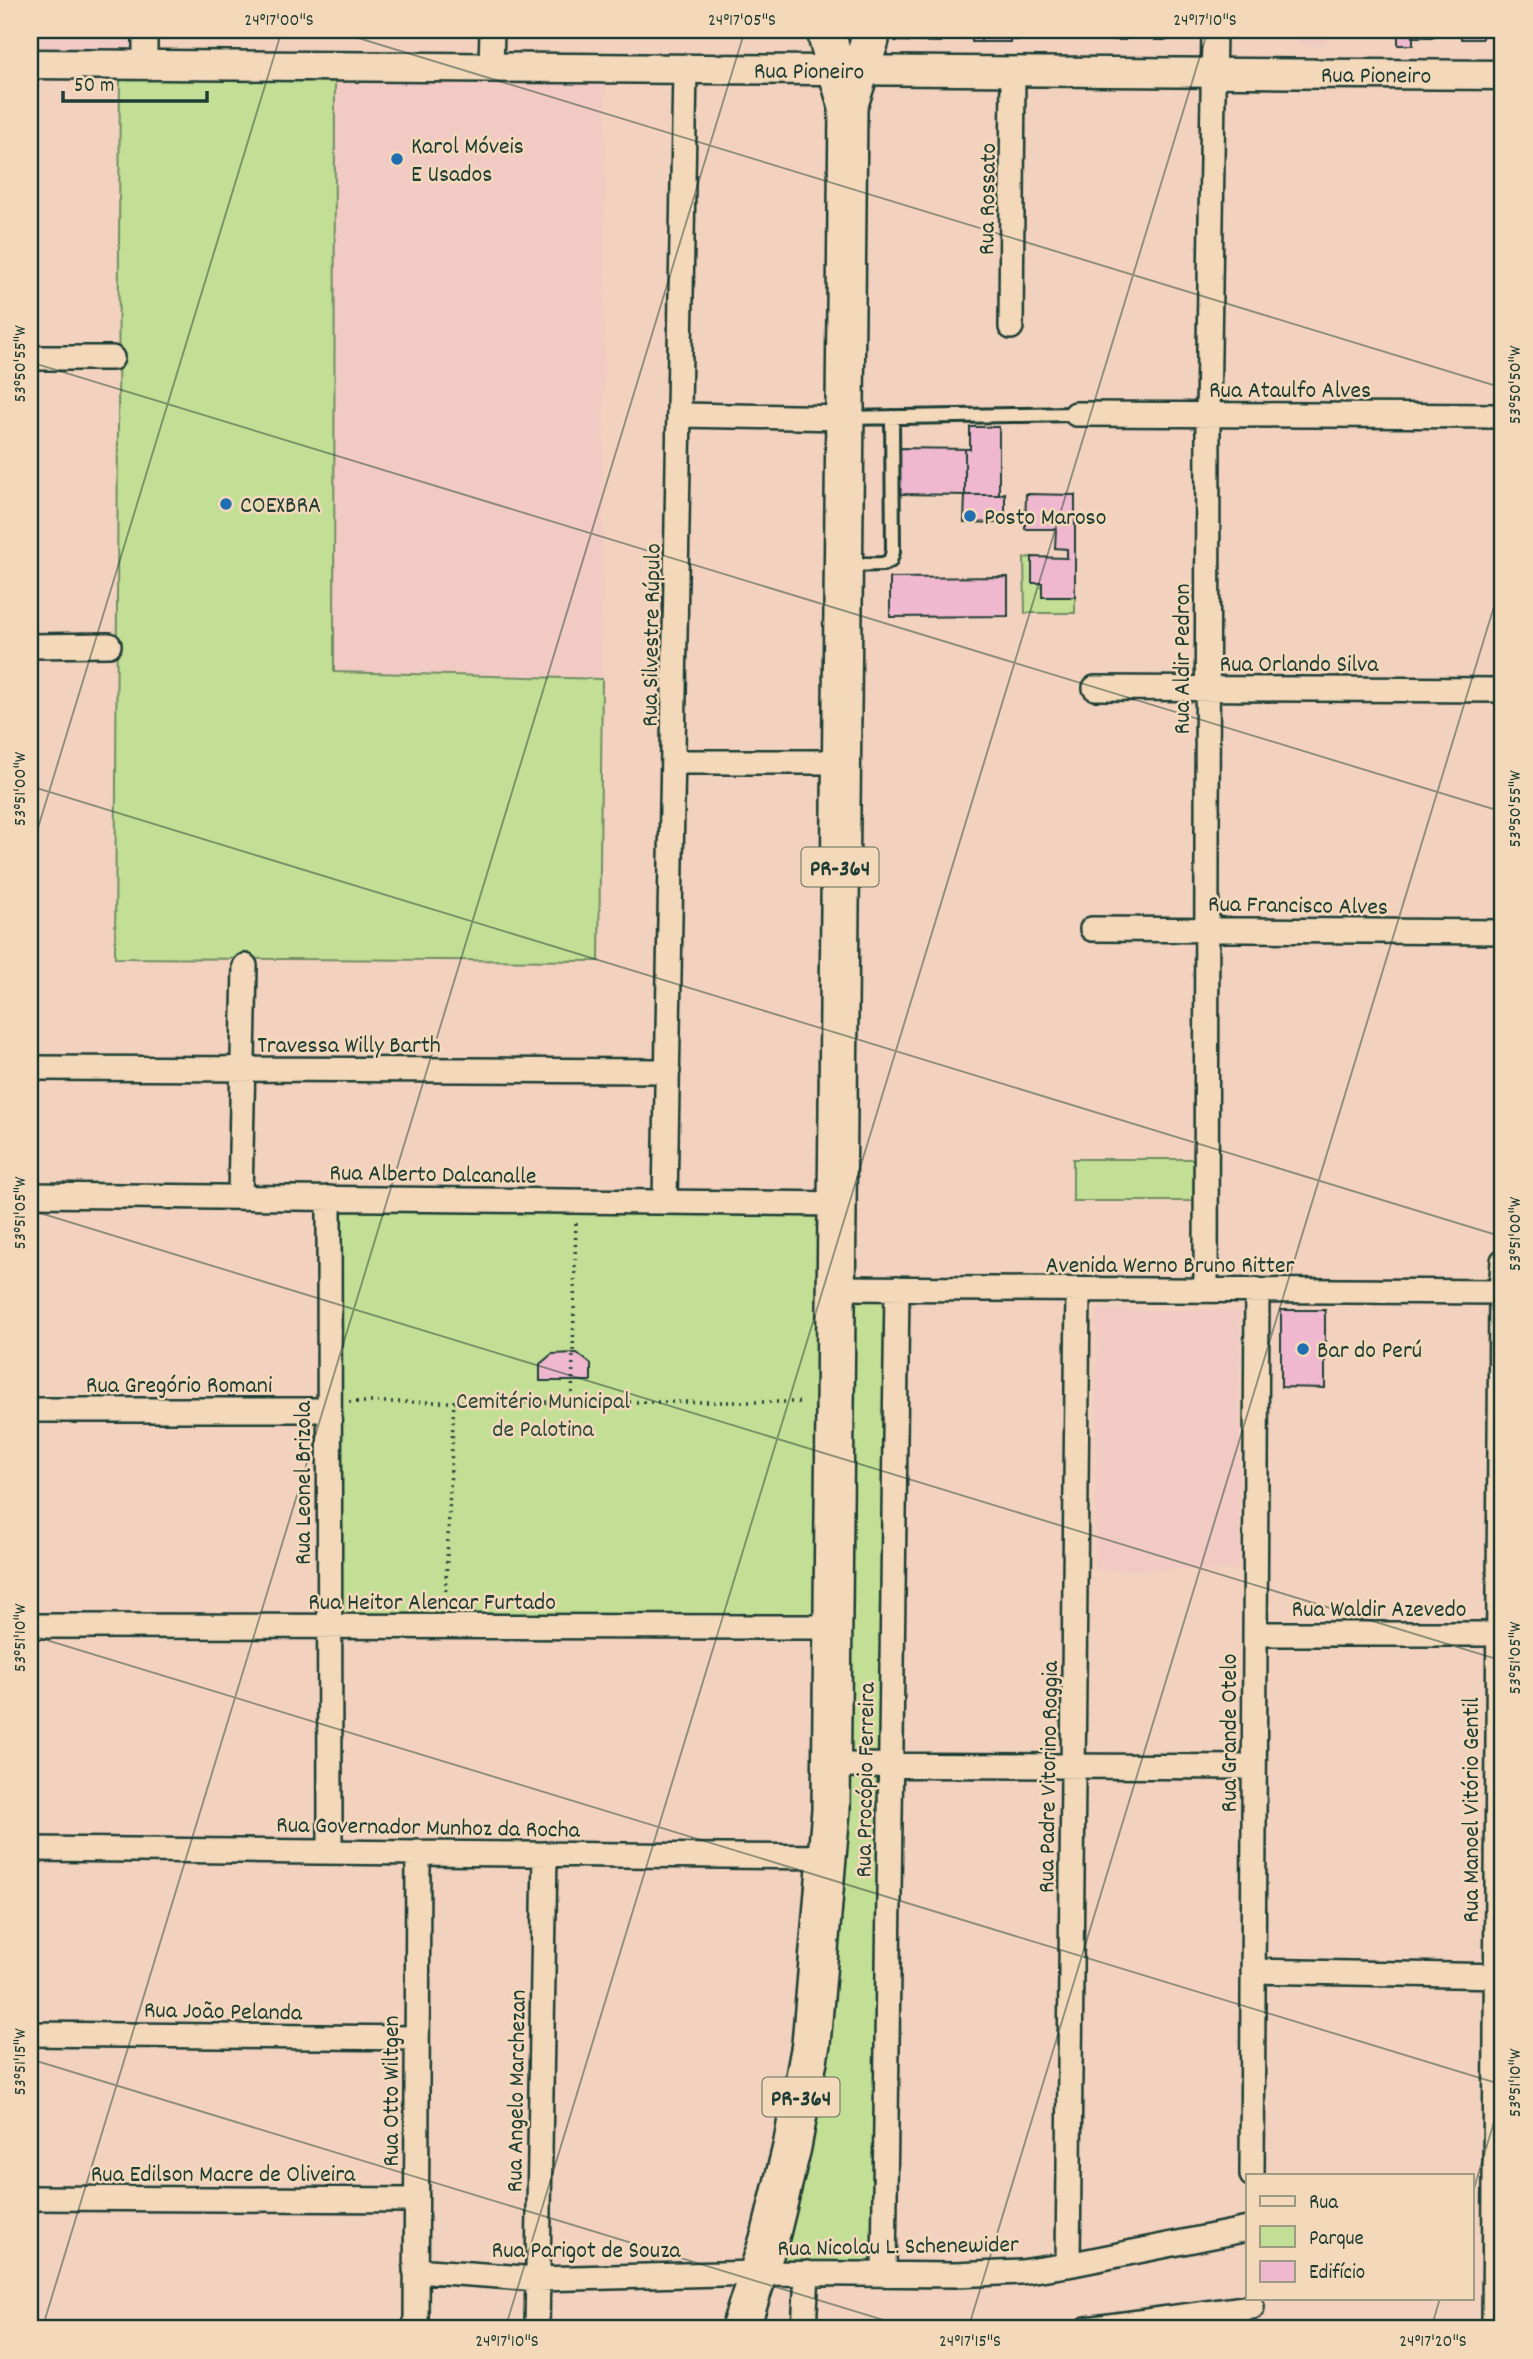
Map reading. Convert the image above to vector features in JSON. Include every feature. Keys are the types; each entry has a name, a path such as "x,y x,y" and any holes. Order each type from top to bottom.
{"main road":[{"path":"828,30 849,70 870,40 870,30"},
{"name":"PR-364","path":"740,2329 771,2233 792,2147 811,2044 827,1857 834,1626 849,70"}],"street":[{"path":"145,30 145,65"},
{"path":"491,68 492,30"},
{"name":"Rua Aldir Pedron","path":"1206,1289 1208,415 1214,30"},
{"name":"Rua Pioneiro","path":"30,64 1503,75"},
{"name":"Rua Silvestre Rúpulo","path":"665,1202 685,69"},
{"name":"Rua Rossato","path":"1011,327 1013,72"},
{"path":"30,358 112,358"},
{"name":"Rua Ataulfo Alves","path":"1076,414 1503,416"},
{"path":"680,415 846,418"},
{"path":"30,646 109,645"},
{"name":"Rua Orlando Silva","path":"1095,688 1503,690"},
{"path":"673,762 841,762"},
{"name":"Rua Francisco Alves","path":"1092,929 1503,932"},
{"path":"240,1197 245,966"},
{"name":"Travessa Willy Barth","path":"30,1068 668,1071"},
{"name":"Rua Alberto Dalcanalle","path":"30,1195 836,1204"},
{"name":"Rua Leonel Brizola","path":"329,1198 338,1406 328,1628 330,1852"},
{"name":"Rua Manoel Vitório Gentil","path":"1494,2329 1503,1261"},
{"name":"Avenida Werno Bruno Ritter","path":"836,1288 1502,1292"},
{"name":"Rua Procópio Ferreira","path":"884,2272 897,1288"},
{"name":"Rua Padre Vitorino Roggia","path":"1068,2265 1078,1290"},
{"name":"Rua Grande Otelo","path":"1252,2174 1257,1290"},
{"name":"Rua Gregório Romani","path":"30,1410 338,1406"},
{"name":"Rua Heitor Alencar Furtado","path":"30,1626 834,1626"},
{"name":"Rua Waldir Azevedo","path":"1255,1634 1501,1634"},
{"path":"831,1765 1254,1767"},
{"name":"Rua Governador Munhoz da Rocha","path":"30,1849 827,1857"},
{"name":"Rua Otto Wiltgen","path":"416,2329 418,1852"},
{"name":"Rua Angelo Marchezan","path":"537,2329 545,1854"},
{"path":"1253,1971 1499,1976"},
{"name":"Rua João Pelanda","path":"30,2034 416,2038"},
{"name":"Rua Edilson Macre de Oliveira","path":"30,2198 416,2200"},
{"name":"Rua Nicolau L. Schenewider","path":"756,2273 884,2272 955,2275 1021,2272 1246,2229"},
{"name":"Rua Parigot de Souza","path":"415,2270 538,2279 756,2273"},
{"path":"804,2329 807,2273"},
{"path":"1087,2329 1252,2311"}],"lane":[{"path":"846,418 1076,414"},
{"path":"845,565 883,564 890,561 893,552 892,417"}],"path":[{"path":"572,1400 577,1200"},
{"path":"338,1406 454,1400 801,1402"},
{"path":"445,1615 454,1400"}],"shaded area":[{"path":"30,30 145,30 145,65 30,64"},
{"path":"895,30 981,30 981,42 895,41"},
{"path":"1298,30 1327,30 1326,45 1297,45"},
{"name":"COEXBRA","path":"335,66 606,68 602,679 334,672"},
{"path":"1097,1309 1240,1310 1239,1570 1095,1570"}],"green space":[{"name":"COEXBRA","path":"120,65 335,66 334,672 602,679 599,961 115,958"},
{"path":"1032,557 1032,583 1042,583 1042,597 1075,597 1075,613 1025,613 1024,558"},
{"path":"1073,1159 1206,1159 1206,1201 1073,1201"},
{"name":"Cemitério Municipal de Palotina","path":"329,1198 836,1204 836,1288 897,1288 884,2272 756,2273 792,2147 834,1627 328,1628"}],"building":[{"path":"895,30 941,30 941,42 895,41"},
{"path":"972,30 981,30 981,42 972,42"},
{"path":"981,30 1010,30 1010,42 981,42"},
{"path":"1010,30 1039,30 1039,40 1010,40"},
{"path":"1086,30 1125,30 1125,40 1086,39"},
{"path":"1129,30 1169,30 1168,40 1155,40 1155,35 1128,35"},
{"path":"1398,30 1413,30 1413,45 1398,45"},
{"path":"1413,30 1436,30 1436,37 1413,37"},
{"path":"1461,30 1503,32 1482,32 1482,39 1461,39"},
{"path":"970,427 999,427 999,495 1005,493 1005,523 964,522 965,495 899,494 900,448 970,449"},
{"path":"970,427 999,427 999,495 965,495 965,449 970,449"},
{"path":"1026,494 1075,495 1075,597 1042,597 1042,583 1032,583 1032,557 1067,558 1067,549 1055,548 1056,529 1025,529"},
{"path":"1008,577 1008,616 890,617 890,578"},
{"name":"Bar do Perú","path":"1281,1310 1325,1310 1325,1388 1281,1387"},
{"path":"577,1353 591,1364 591,1381 540,1381 540,1364 552,1354"}],"place":[{"name":"Karol Móveis E Usados","path":"397,159"},
{"name":"COEXBRA","path":"226,504"},
{"name":"Posto Maroso","path":"970,516"},
{"name":"Bar do Perú","path":"1303,1349"}]}
